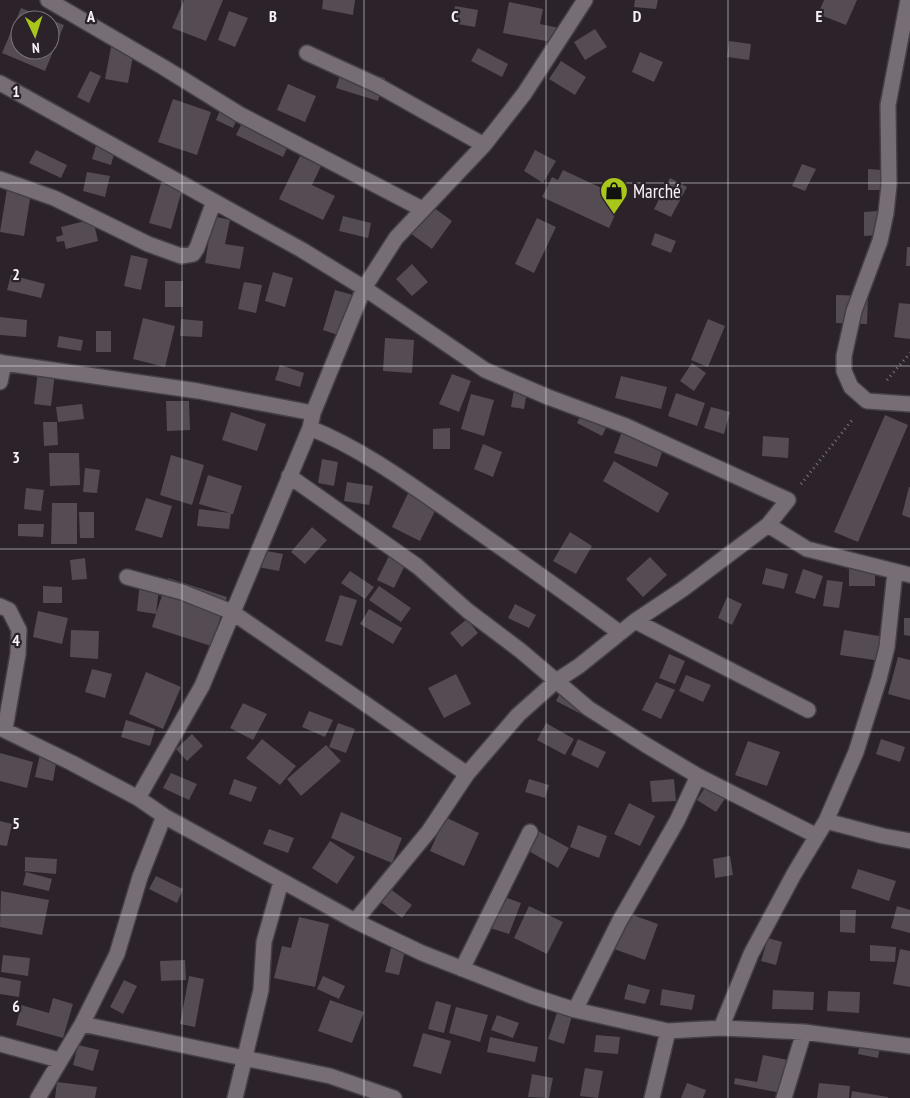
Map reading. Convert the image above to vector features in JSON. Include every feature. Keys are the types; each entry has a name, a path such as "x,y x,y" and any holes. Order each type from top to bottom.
{"street":[{"path":"48,0 239,114 422,209"},
{"path":"138,798 202,686 312,421 364,288 396,238 484,146 524,94 585,0"},
{"path":"908,0 888,104 889,185 886,213 880,241 854,310 844,356 844,372 850,387 867,401 910,404"},
{"path":"308,53 377,85 484,146"},
{"path":"0,83 302,250 364,288 485,370 635,429 788,500 768,526 683,589 635,621 579,666 556,681 518,716 467,774 429,831 355,921"},
{"path":"0,179 54,198 148,244 181,256 192,254 197,248 214,201"},
{"path":"0,382 2,362 198,391 312,421 410,484 555,585 620,633"},
{"path":"289,476 417,566 468,611 521,651 588,708 698,776 817,836"},
{"path":"768,526 808,550 910,575"},
{"path":"722,1028 751,954 794,874 826,821 856,752 887,647 894,572"},
{"path":"127,577 182,592 232,612 467,774"},
{"path":"0,606 9,610 19,630 18,654 3,729 138,798 164,816 355,921 422,953 574,1010 668,1031 722,1028 804,1032 910,1046"},
{"path":"635,621 808,710"},
{"path":"574,1010 620,922 677,821 698,776"},
{"path":"38,1098 82,1024 117,954 140,876 164,816"},
{"path":"826,821 910,841"},
{"path":"462,969 530,832"},
{"path":"235,1098 261,990 264,942 281,882"},
{"path":"82,1024 330,1076 394,1098"},
{"path":"652,1098 668,1031"},
{"path":"784,1098 804,1032"},
{"path":"0,1044 59,1060"}],"path":[{"path":"788,500 867,401 910,353"}],"building":[{"path":"184,0 223,0 206,41 172,28"},
{"path":"323,0 355,0 353,15 322,9"},
{"path":"635,0 658,0 656,9 634,7"},
{"path":"824,0 857,0 846,25 818,14"},
{"path":"509,2 543,9 540,24 559,28 557,43 503,33"},
{"path":"455,6 478,10 475,27 452,23"},
{"path":"229,11 248,18 235,47 218,40"},
{"path":"60,23 64,25 60,35"},
{"path":"595,29 607,47 585,60 574,42"},
{"path":"10,34 10,56 2,53"},
{"path":"729,41 751,44 749,60 727,57"},
{"path":"111,47 134,51 128,83 105,79"},
{"path":"478,48 508,64 502,77 471,61"},
{"path":"640,52 663,62 654,82 632,72"},
{"path":"19,60 50,60 45,71"},
{"path":"561,61 586,77 575,95 549,79"},
{"path":"343,65 385,78 378,101 336,88"},
{"path":"90,71 101,76 89,103 77,97"},
{"path":"288,84 316,96 305,122 277,110"},
{"path":"225,98 243,106 233,128 216,120"},
{"path":"173,99 211,112 197,155 158,142"},
{"path":"247,113 293,135 283,157 236,135"},
{"path":"98,139 117,144 111,165 92,159"},
{"path":"36,150 67,165 61,178 29,163"},
{"path":"535,150 556,161 543,183 524,171"},
{"path":"300,156 321,166 312,185 335,196 323,220 279,199"},
{"path":"802,164 816,169 805,191 792,186"},
{"path":"868,169 881,170 881,190 868,190"},
{"path":"563,170 623,198 609,228 542,197 552,177 558,180"},
{"path":"87,172 110,176 105,197 83,191"},
{"path":"163,177 184,183 171,229 149,223"},
{"path":"670,178 687,187 671,217 654,209"},
{"path":"7,189 31,193 24,236 0,232"},
{"path":"426,202 452,221 432,249 406,230"},
{"path":"878,211 879,235 864,236 864,212"},
{"path":"213,216 230,220 225,244 244,247 240,269 205,263"},
{"path":"343,216 371,223 368,238 339,231"},
{"path":"537,218 556,227 534,273 515,264"},
{"path":"93,219 98,241 66,249 64,241 57,242 56,237 63,235 61,227"},
{"path":"655,233 676,241 671,253 651,245"},
{"path":"907,247 910,247 910,266 906,266"},
{"path":"131,255 148,259 141,290 124,286"},
{"path":"412,264 428,282 412,296 396,279"},
{"path":"273,272 293,278 285,307 265,301"},
{"path":"11,275 45,284 41,298 7,290"},
{"path":"165,281 183,281 183,307 165,307"},
{"path":"244,282 262,285 256,313 238,309"},
{"path":"335,290 353,295 341,336 323,330"},
{"path":"836,295 868,296 867,324 836,323"},
{"path":"899,303 910,304 910,339 894,337"},
{"path":"0,317 27,320 26,337 0,335"},
{"path":"143,318 175,326 165,367 133,359"},
{"path":"181,319 203,321 202,337 180,336"},
{"path":"708,319 725,326 708,367 691,360"},
{"path":"96,331 111,331 111,352 96,352"},
{"path":"59,336 83,340 81,351 57,347"},
{"path":"385,338 414,340 412,373 383,371"},
{"path":"692,363 706,373 694,391 680,381"},
{"path":"280,365 304,373 300,387 275,380"},
{"path":"38,371 55,373 51,406 34,404"},
{"path":"452,374 471,381 459,412 439,404"},
{"path":"621,376 667,387 661,409 615,398"},
{"path":"515,384 528,386 524,409 511,407"},
{"path":"676,393 705,403 697,426 668,416"},
{"path":"471,394 494,400 484,436 461,429"},
{"path":"166,401 189,401 190,430 167,431"},
{"path":"587,402 613,414 602,436 577,423"},
{"path":"82,404 84,419 58,422 56,407"},
{"path":"711,407 730,412 724,434 704,428"},
{"path":"231,412 266,424 257,451 222,440"},
{"path":"885,415 908,425 858,542 834,532"},
{"path":"43,422 57,422 58,445 44,446"},
{"path":"625,423 667,437 657,467 614,453"},
{"path":"450,428 450,449 433,449 433,429"},
{"path":"763,436 789,438 788,458 762,456"},
{"path":"483,444 502,452 493,477 474,469"},
{"path":"49,453 79,453 80,485 50,486"},
{"path":"171,455 204,465 192,505 160,495"},
{"path":"322,459 338,462 334,486 318,483"},
{"path":"614,461 669,493 658,513 603,481"},
{"path":"85,468 100,470 97,493 83,492"},
{"path":"208,475 242,486 233,514 231,514 229,529 197,526 199,509 230,513 199,504"},
{"path":"347,482 373,486 369,505 344,501"},
{"path":"413,483 442,497 420,541 392,527"},
{"path":"910,487 910,518 902,515"},
{"path":"26,488 44,490 41,511 24,509"},
{"path":"146,498 172,506 162,538 135,530"},
{"path":"52,503 77,503 77,544 51,544"},
{"path":"79,512 94,512 94,538 80,538"},
{"path":"18,524 44,524 43,537 18,536"},
{"path":"312,527 327,540 305,564 291,552"},
{"path":"570,532 592,546 576,574 553,561"},
{"path":"394,546 410,555 394,588 377,580"},
{"path":"261,550 283,554 279,571 258,567"},
{"path":"650,557 667,575 643,597 626,579"},
{"path":"85,558 87,579 72,580 70,560"},
{"path":"766,568 788,574 784,589 762,584"},
{"path":"803,569 823,576 815,599 795,593"},
{"path":"849,569 875,569 875,586 849,586"},
{"path":"350,571 374,587 365,599 341,583"},
{"path":"168,578 227,597 211,646 152,627 156,614 137,611 140,580 160,582 156,613"},
{"path":"827,580 843,582 839,608 823,606"},
{"path":"43,586 62,587 62,603 43,603"},
{"path":"379,586 411,608 401,622 369,600"},
{"path":"340,595 357,600 342,646 325,641"},
{"path":"727,597 742,604 732,625 718,618"},
{"path":"515,604 536,615 529,628 508,618"},
{"path":"369,609 402,628 393,644 360,624"},
{"path":"38,611 68,618 62,644 33,637"},
{"path":"904,618 910,618 910,636 904,635"},
{"path":"467,619 478,633 462,647 450,633"},
{"path":"71,630 99,631 98,659 70,657"},
{"path":"844,630 885,637 881,661 840,655"},
{"path":"669,654 685,661 675,684 659,678"},
{"path":"898,657 910,660 910,700 888,694"},
{"path":"92,669 112,674 105,698 85,692"},
{"path":"146,672 181,687 163,729 129,714"},
{"path":"456,674 471,704 444,718 428,688"},
{"path":"686,675 711,685 703,702 679,691"},
{"path":"656,682 675,690 661,719 642,710"},
{"path":"563,687 592,703 585,716 556,701"},
{"path":"243,703 267,714 253,740 230,728"},
{"path":"309,711 333,720 325,737 302,727"},
{"path":"126,720 155,729 150,746 121,737"},
{"path":"338,723 355,729 346,753 329,747"},
{"path":"546,723 574,739 565,755 537,740"},
{"path":"192,734 203,746 187,761 176,749"},
{"path":"262,739 296,766 280,785 246,758"},
{"path":"578,739 606,752 598,768 571,755"},
{"path":"881,739 905,747 900,762 876,754"},
{"path":"748,741 780,752 767,786 735,775"},
{"path":"326,745 341,761 301,796 287,779"},
{"path":"0,753 33,762 27,788 0,781"},
{"path":"40,754 57,758 53,781 35,777"},
{"path":"171,773 197,784 189,800 163,788"},
{"path":"711,778 731,790 716,812 697,800"},
{"path":"234,779 257,787 251,802 229,794"},
{"path":"529,779 549,785 545,798 525,792"},
{"path":"674,779 676,801 652,802 650,781"},
{"path":"629,803 655,816 640,846 614,834"},
{"path":"341,812 402,838 392,863 331,838"},
{"path":"445,817 479,833 464,866 430,851"},
{"path":"0,821 12,824 7,846 0,845"},
{"path":"578,825 607,836 599,858 570,847"},
{"path":"269,829 294,838 288,853 263,844"},
{"path":"538,831 569,848 558,868 527,850"},
{"path":"330,841 355,857 337,884 312,868"},
{"path":"730,856 733,875 715,878 713,859"},
{"path":"25,857 57,859 56,874 23,871 25,870"},
{"path":"858,869 896,881 889,901 851,888"},
{"path":"26,872 52,879 49,891 23,885"},
{"path":"156,876 183,889 177,903 149,889"},
{"path":"389,888 412,905 402,918 379,901"},
{"path":"1,891 49,900 42,935 0,927"},
{"path":"502,896 521,903 509,934 490,928"},
{"path":"529,906 563,922 547,954 514,938"},
{"path":"897,906 910,910 910,933 891,928"},
{"path":"840,910 856,910 855,933 840,932"},
{"path":"627,913 658,924 645,960 614,949"},
{"path":"299,917 329,924 315,987 274,978 282,946 291,948"},
{"path":"768,938 782,942 776,965 761,961"},
{"path":"870,945 896,947 895,962 870,961"},
{"path":"391,948 405,951 399,975 385,972"},
{"path":"900,949 910,951 910,987 893,984"},
{"path":"3,955 30,958 28,976 1,972"},
{"path":"185,960 186,980 161,981 160,961"},
{"path":"189,976 204,979 195,1027 180,1024"},
{"path":"323,976 345,986 339,999 317,989"},
{"path":"0,977 21,981 19,997 0,994"},
{"path":"124,980 137,986 123,1014 110,1007"},
{"path":"628,984 650,990 645,1004 624,999"},
{"path":"662,989 695,995 692,1010 660,1005"},
{"path":"773,990 814,992 813,1010 772,1009"},
{"path":"828,991 860,992 859,1013 827,1011"},
{"path":"53,998 73,1004 63,1038 16,1025 21,1005 49,1013"},
{"path":"330,1000 364,1012 352,1043 318,1031"},
{"path":"436,1001 451,1005 444,1033 428,1029"},
{"path":"456,1007 488,1015 480,1042 449,1033"},
{"path":"559,1007 573,1012 564,1044 548,1039"},
{"path":"497,1015 519,1023 513,1038 491,1030"},
{"path":"423,1033 451,1041 441,1074 413,1066"},
{"path":"596,1035 620,1037 618,1054 594,1052"},
{"path":"490,1037 538,1047 535,1062 487,1052"},
{"path":"861,1037 881,1041 878,1058 858,1054"},
{"path":"78,1045 99,1050 93,1071 73,1065"},
{"path":"763,1055 788,1060 781,1093 734,1084 735,1078 757,1082"},
{"path":"585,1068 603,1071 598,1098 580,1096"},
{"path":"532,1074 553,1078 549,1098 528,1097"},
{"path":"57,1082 97,1087 95,1098 55,1098"},
{"path":"687,1083 706,1090 703,1098 681,1098"},
{"path":"819,1083 850,1086 849,1098 817,1098"},
{"path":"852,1091 888,1097 888,1098 851,1098"}],"place":[{"name":"Marché","path":"614,215"}]}
